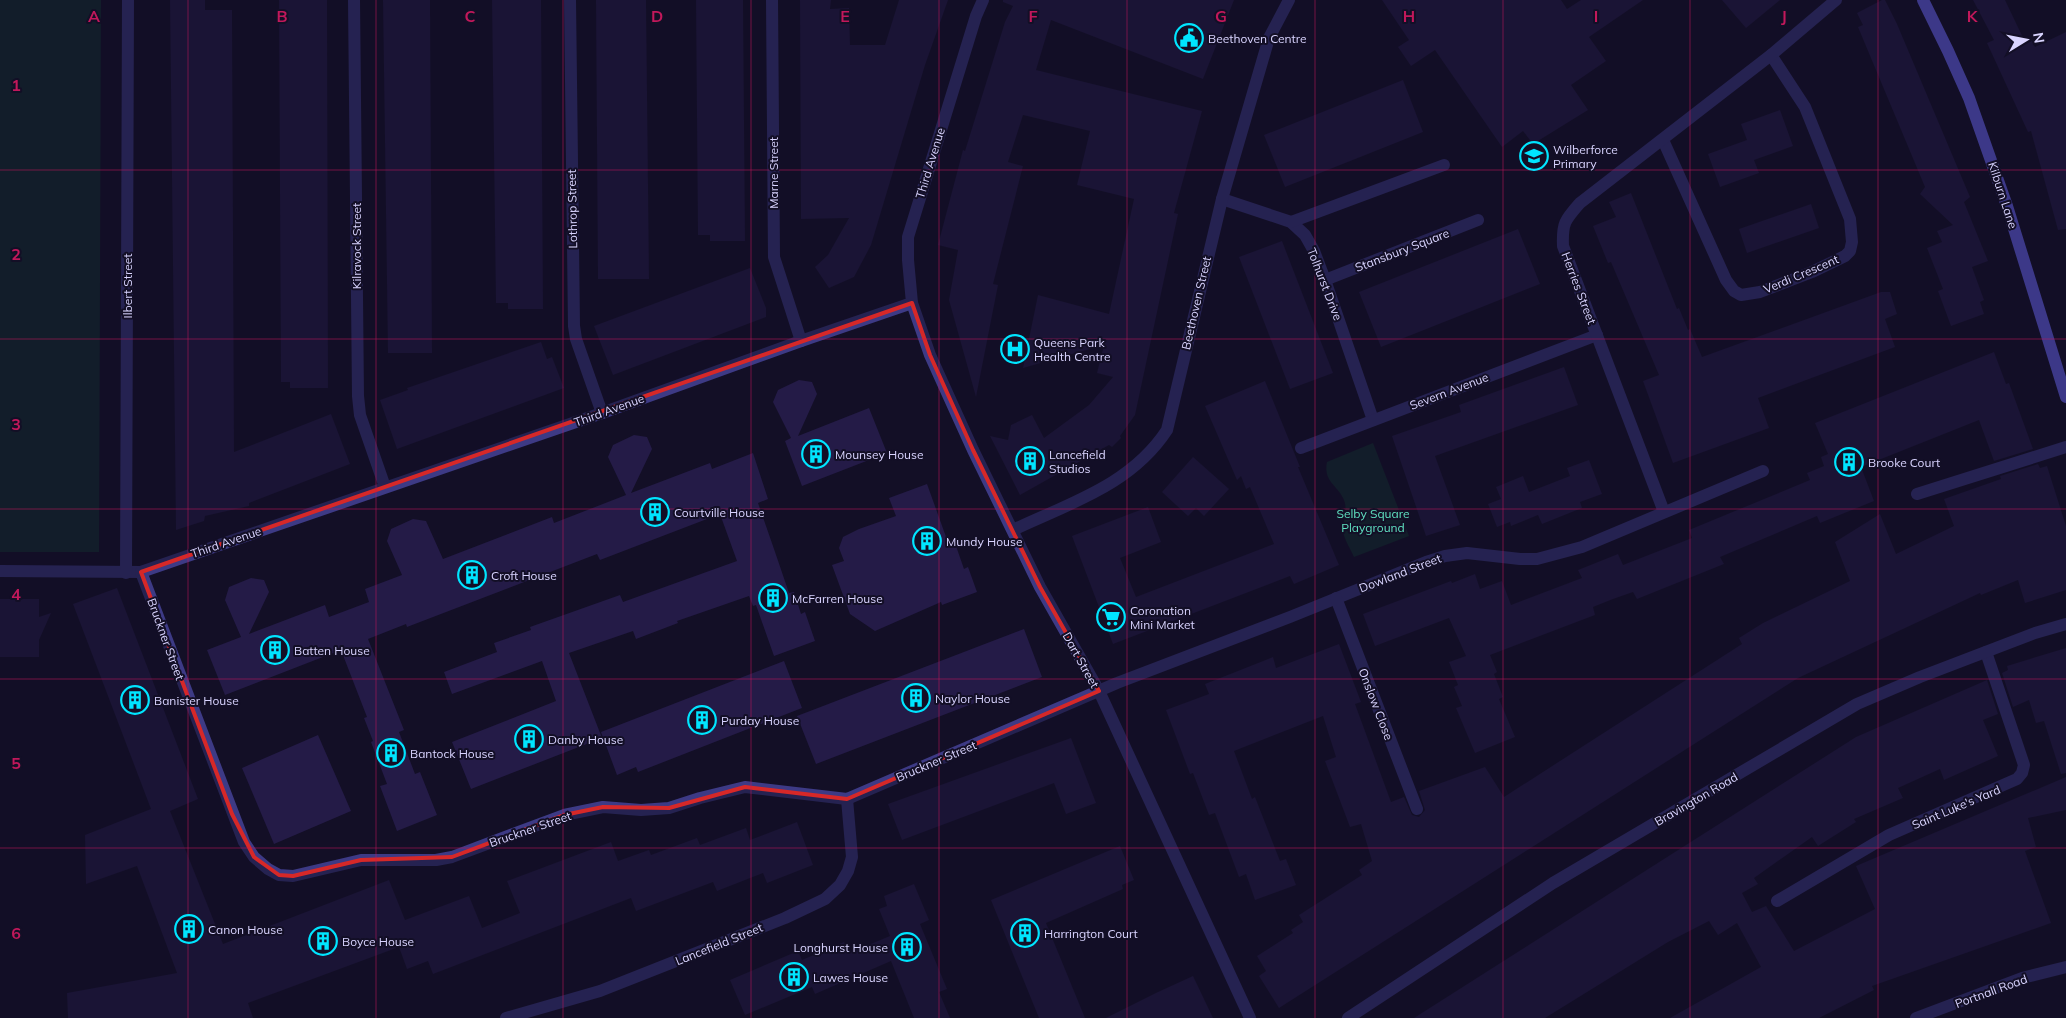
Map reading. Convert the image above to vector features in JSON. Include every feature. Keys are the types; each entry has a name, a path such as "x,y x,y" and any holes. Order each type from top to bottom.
{"main road":[{"name":"Kilburn Lane","path":"1923,0 1969,98 2007,206 2066,397"}],"street":[{"name":"Ilbert Street","path":"126,572 128,0"},
{"name":"Kilravock Street","path":"354,0 358,396 360,415 385,487"},
{"name":"Lothrop Street","path":"570,0 574,326 576,339 602,413"},
{"name":"Marne Street","path":"772,0 774,257 801,341"},
{"name":"Third Avenue","path":"0,571 141,572 602,413 912,303 908,236 976,16 983,0"},
{"name":"Beethoven Street","path":"1013,530 1112,484 1156,447 1167,430 1222,200 1269,38 1289,0"},
{"name":"Herries Street","path":"1664,512 1563,246 1562,230 1568,217 1580,203 1771,55 1836,0"},
{"name":"Verdi Crescent","path":"1663,140 1726,280 1734,291 1741,295 1760,292 1812,272 1845,256 1850,251 1852,242 1850,219 1805,107 1771,55"},
{"path":"1222,200 1291,222 1444,165"},
{"name":"Stansbury Square","path":"1325,280 1478,220"},
{"name":"Tolhurst Drive","path":"1291,222 1305,235 1325,280 1373,420"},
{"name":"Dart Street","path":"912,303 930,355 973,450 1040,587 1099,691 1250,1018"},
{"name":"Severn Avenue","path":"1301,448 1597,335"},
{"path":"1917,494 2066,447"},
{"name":"Dowland Street","path":"1099,691 1445,556 1467,553 1520,559 1554,555 1582,547 1764,471"},
{"name":"Bruckner Street","path":"141,572 244,842 254,857 279,876 294,876 361,860 436,860 452,857 564,815 603,807 641,810 669,808 700,798 745,788 847,799 1099,691"},
{"name":"Onslow Close","path":"1336,598 1417,809"},
{"name":"Bravington Road","path":"1348,1018 1553,883 1857,704 1920,677 2066,624"},
{"name":"Saint Luke's Yard","path":"1777,900 1889,835 2017,779 2022,773 2024,765 1986,652"},
{"name":"Lancefield Street","path":"506,1018 600,991 777,921 825,899 840,885 848,871 852,857 847,799"},
{"name":"Portnall Road","path":"1916,1018 2022,978 2066,967"}],"highlighted area":[{"path":"912,303 930,355 973,450 1040,587 1099,691 847,799 745,787 669,808 603,807 564,815 452,857 361,860 293,876 279,875 254,857 232,814 141,572"}],"green space":[{"path":"0,0 101,0 99,552 0,552"},
{"name":"Selby Square Playground","path":"1373,443 1409,536 1354,557 1343,531 1344,500 1329,479 1326,469 1327,462"}],"building":[{"path":"170,0 205,0 205,10 232,10 234,452 331,414 350,464 249,503 249,506 205,516 204,521 176,530"},
{"path":"279,0 327,0 328,388 290,388 290,382 281,382"},
{"path":"383,0 430,0 432,353 388,353"},
{"path":"492,0 541,0 543,309 508,309 508,303 496,303"},
{"path":"596,0 646,0 649,279 598,279"},
{"path":"696,0 743,0 745,241 710,241 710,235 698,235"},
{"path":"800,0 831,0 830,9 849,8 850,45 885,45 899,0 948,0 925,65 871,245 854,277 829,288 815,267 828,255 849,218 801,219"},
{"path":"1003,0 1234,0 1203,79 1051,20 1036,70 1202,111 1174,213 1178,214 1135,415 1120,436 1121,438 1112,447 1109,445 1020,495 990,436 1008,440 1011,425 1032,415 1044,438 1089,405 1113,377 1097,373 1104,345 1023,368 1038,295 1109,314 1134,199 1077,185 1090,131 1023,115 1008,162 1023,166 993,284 998,285 976,397 949,300 958,250 938,245 963,150 965,151 1005,22 1013,6 1003,2"},
{"path":"1382,0 1561,0 1567,9 1581,0 1643,0 1589,37 1606,61 1571,85 1588,110 1533,144 1523,131 1502,147 1435,50 1411,66 1398,47 1409,40"},
{"path":"1722,0 1780,0 1746,28"},
{"path":"1885,0 1897,24 1970,197 1964,202 1988,261 1972,267 1984,300 1980,302 1984,314 1951,326 1938,291 1943,289 1927,248 1942,242 1937,231 1953,225 1920,194 1925,187 1858,27 1863,25 1857,13"},
{"path":"1973,0 2005,0 2026,44 2032,41 2035,47 2066,32 2066,229 2058,230 2031,131 2028,132 1987,43 1994,40"},
{"path":"1403,80 1423,132 1285,187 1264,135"},
{"path":"1780,110 1793,146 1754,160 1759,173 1720,187 1708,154 1747,140 1741,124"},
{"path":"1631,193 1677,309 1679,308 1688,330 1690,329 1702,357 1881,292 1890,292 1897,314 1885,319 1895,347 1758,398 1769,428 1673,463 1643,381 1659,375 1611,262 1608,263 1593,226 1616,217 1609,202"},
{"path":"1811,204 1819,228 1747,253 1739,229"},
{"path":"1518,229 1540,284 1381,347 1359,292"},
{"path":"1282,241 1333,373 1290,389 1239,257"},
{"path":"750,268 766,308 766,317 613,375 594,326"},
{"path":"541,342 547,359 552,357 564,388 397,449 380,400 408,390 407,388"},
{"path":"1994,352 2006,384 2009,383 2033,449 1994,461 1979,420 1861,467 1874,501 1820,523 1817,516 1720,557 1724,564 1637,599 1633,592 1613,599 1593,607 1595,615 1490,655 1497,672 1494,674 1503,697 1499,699 1515,737 1475,753 1456,708 1462,706 1454,687 1458,685 1449,662 1466,656 1449,618 1375,646 1363,614 1451,581 1452,583 1475,574 1480,589 1502,581 1511,605 1582,578 1578,570 1618,554 1623,565 1692,538 1689,530 1810,480 1807,473 1824,466 1821,457 1828,454 1815,423"},
{"path":"1564,367 1578,405 1435,456 1460,525 1426,536 1392,436 1461,412 1459,405"},
{"name":"Mounsey House","path":"799,380 812,382 817,394 798,436 869,408 887,453 802,486 785,441 791,438 773,402 778,390"},
{"path":"1265,381 1339,565 1294,584 1290,576 1113,644 1072,536 1148,507 1161,542 1120,558 1136,597 1274,544 1250,487 1246,489 1241,476 1237,480 1205,406"},
{"path":"634,435 647,437 652,449 631,493 710,463 712,469 753,453 768,499 758,503 789,593 794,592 801,614 805,612 815,641 774,656 756,605 753,606 749,596 677,621 678,623 636,639 633,631 569,653 602,738 471,789 452,742 556,701 542,661 452,694 444,672 497,652 494,643 531,630 530,627 620,595 623,602 737,561 720,514 600,560 597,554 407,627 406,624 368,639 404,730 399,732 415,774 420,772 437,815 397,831 380,786 387,784 371,742 373,741 364,718 367,717 341,650 225,695 207,650 241,637 225,600 229,587 251,578 264,580 269,592 249,634 325,605 329,617 369,602 365,589 402,575 387,541 391,529 413,519 426,521 443,559 552,517 554,523 626,495 608,457 613,445"},
{"path":"1193,457 1229,489 1204,516 1196,508 1188,516 1162,492"},
{"path":"1589,460 1602,494 1580,502 1582,508 1542,524 1538,515 1511,526 1510,522 1497,527 1488,504 1501,499 1496,487 1523,476 1529,492 1570,476 1567,468"},
{"path":"2038,464 2040,468 2047,466 2066,526 2066,590 2025,603 2018,580 1981,595 1980,593 1798,678 1279,1008 1259,976 1266,971 1257,956 1293,933 1291,930 1303,922 1299,915 1362,875 1359,870 1372,861 1361,824 1350,827 1325,761 1336,757 1323,716 1234,751 1252,799 1255,797 1280,861 1286,859 1296,885 1255,900 1246,874 1239,877 1215,813 1209,815 1193,773 1190,774 1166,710 1209,694 1205,684 1273,657 1276,668 1339,644 1361,702 1355,704 1391,802 1404,797 1412,815 1419,817 1425,810 1419,791 1485,767 1504,797 1742,644 1739,638 1763,623 1850,581 1835,542 1880,514 1896,554 1954,526 1944,499 2001,479 2000,476"},
{"path":"927,484 950,548 956,546 964,569 968,567 977,592 942,605 941,602 875,631 850,614 832,565 844,561 839,548 843,537 859,529 896,516 889,498"},
{"path":"117,588 198,799 170,811 223,944 389,880 405,920 469,896 482,928 520,913 507,881 611,842 618,861 649,850 651,855 697,838 700,845 746,828 750,840 797,822 813,865 767,883 763,873 717,891 713,882 636,911 631,898 433,974 428,961 407,969 399,947 248,1003 253,1018 68,1018 67,993 177,973 137,866 86,884 85,835 151,809 73,604"},
{"path":"0,599 39,599 39,617 51,613 39,640 39,657 0,657"},
{"name":"Naylor House","path":"1024,629 1042,677 816,764 797,716"},
{"path":"2066,648 2066,773 2061,774 2044,721 2036,723 2029,700 2013,707 2002,673 2008,670 2007,666"},
{"name":"Purday House","path":"784,661 802,708 638,772 636,767 617,775 601,732"},
{"path":"1987,680 1998,714 1983,720 1998,756 1944,780 1940,769 1898,788 1903,798 1854,819 1856,822 1818,846 1812,837 1754,878 1758,884 1742,893 1752,912 1766,906 1794,951 1875,909 1856,866 2066,777 2066,810 2028,818 2036,847 2025,851 2051,923 1872,986 1874,990 1819,1018 1670,1018 1761,967 1737,923 1718,935 1709,921 1668,942 1545,1018 1414,1018 1856,737"},
{"path":"318,735 351,811 274,844 242,768"},
{"path":"1071,738 1096,803 1066,814 1054,783 902,840 888,804"},
{"name":"Harrington Court","path":"1120,846 1134,880 1122,885 1123,889 1046,923 1085,1018 1039,1018 991,900"},
{"path":"914,884 929,920 920,924 947,989 939,992 950,1018 914,1018 891,961 815,994 812,987 745,1015 730,980 798,951 802,960 844,942 849,953 890,936 879,909 887,906 884,896"},
{"path":"1193,976 1213,1018 1106,1018 1158,992"}],"place":[{"name":"Beethoven Centre","path":"1189,38"},
{"name":"Wilberforce Primary","path":"1534,156"},
{"name":"Queens Park Health Centre","path":"1015,349"},
{"name":"Mounsey House","path":"816,454"},
{"name":"Lancefield Studios","path":"1030,461"},
{"name":"Brooke Court","path":"1849,462"},
{"name":"Courtville House","path":"655,512"},
{"name":"Mundy House","path":"927,541"},
{"name":"Croft House","path":"472,575"},
{"name":"McFarren House","path":"773,598"},
{"name":"Coronation Mini Market","path":"1111,617"},
{"name":"Batten House","path":"275,650"},
{"name":"Naylor House","path":"916,698"},
{"name":"Banister House","path":"135,700"},
{"name":"Purday House","path":"702,720"},
{"name":"Danby House","path":"529,739"},
{"name":"Bantock House","path":"391,753"},
{"name":"Canon House","path":"189,929"},
{"name":"Harrington Court","path":"1025,933"},
{"name":"Boyce House","path":"323,941"},
{"name":"Longhurst House","path":"907,947"},
{"name":"Lawes House","path":"794,977"}]}
